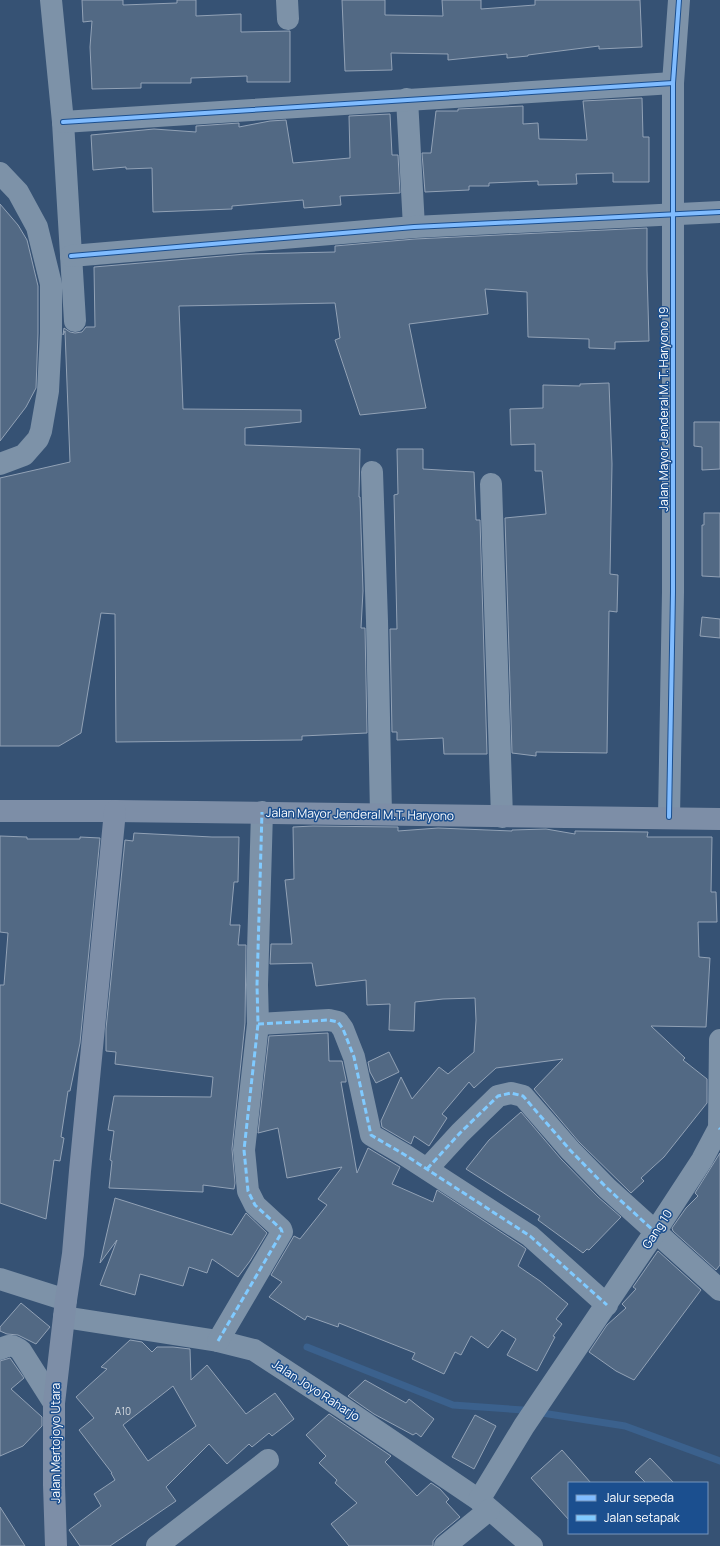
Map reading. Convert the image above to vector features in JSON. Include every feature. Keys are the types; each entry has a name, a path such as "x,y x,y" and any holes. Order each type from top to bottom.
{"main road":[{"name":"Jalan Mayor Jenderal M.T. Haryono","path":"0,811 115,810 720,819"},
{"name":"Jalan Mertojoyo Utara","path":"56,1546 54,1403 72,1263 115,810"}],"street":[{"path":"52,0 63,122 75,322"},
{"name":"Jalan Mayor Jenderal M. T. Haryono 19","path":"669,818 673,592 673,83 679,0"},
{"path":"63,122 673,83"},
{"path":"407,99 414,227"},
{"path":"0,173 18,192 37,227 51,284 51,333 48,391 41,432 38,439 24,455 0,464"},
{"path":"71,256 414,227 720,212"},
{"path":"372,472 378,621 381,814"},
{"path":"491,484 502,816"},
{"path":"218,1341 282,1232 281,1228 255,1205 248,1191 244,1150 258,1024 257,985 262,812"},
{"path":"258,1024 329,1020 338,1022 343,1029 354,1057 371,1135 427,1169 530,1236 607,1305"},
{"name":"Gang 10","path":"484,1505 524,1426 541,1399 607,1305 702,1160 720,1129 720,1040"},
{"path":"427,1169 460,1133 498,1096 511,1093 523,1096 570,1150 608,1188 720,1290"},
{"name":"Jalan Joyo Raharjo","path":"0,1279 65,1309 254,1350 343,1408 484,1505 532,1546"},
{"path":"0,1349 10,1345 21,1351 54,1403"},
{"path":"157,1546 268,1460"},
{"path":"445,1546 484,1505"}],"building":[{"path":"82,0 123,0 123,5 177,3 177,0 196,0 196,16 241,14 241,32 290,31 290,82 247,82 247,76 191,78 191,83 141,83 141,88 92,89 90,47 92,21 83,22"},
{"path":"342,0 385,0 385,15 443,16 442,0 481,0 481,9 535,5 535,0 640,0 642,47 599,49 599,46 507,58 507,54 448,60 448,54 391,53 392,70 345,71"},
{"path":"642,98 643,137 649,137 649,182 613,182 613,173 576,174 577,184 538,185 538,181 489,183 489,186 469,186 469,190 425,192 422,153 431,153 436,111 458,111 458,109 523,106 523,124 538,123 539,139 587,140 583,101"},
{"path":"390,114 392,155 398,155 400,193 340,196 341,205 304,208 303,200 232,206 232,209 153,212 152,168 126,169 126,167 93,170 91,135 154,129 196,132 196,126 239,123 239,127 270,121 286,120 293,163 350,158 349,116"},
{"path":"0,204 18,225 27,240 38,286 38,333 36,388 26,407 0,441"},
{"path":"647,228 649,341 615,342 615,349 589,348 589,339 528,337 527,292 485,289 488,314 409,324 426,408 360,415 335,340 340,338 335,303 179,306 183,409 301,410 301,422 245,428 245,445 360,449 359,497 363,591 361,628 365,628 367,733 302,736 302,740 116,742 115,614 101,613 81,733 59,746 0,746 0,478 70,462 65,331 63,335 64,328 75,333 82,332 86,327 95,327 94,267 246,254 335,252 335,246 415,239"},
{"path":"609,383 612,464 610,574 618,575 617,612 609,611 607,753 536,752 536,756 512,753 505,518 546,514 542,471 535,471 535,444 511,445 510,409 543,408 543,385 580,386 580,384"},
{"path":"694,422 720,422 720,469 702,470 702,447 694,446"},
{"path":"397,449 423,449 423,469 474,472 476,520 480,520 487,754 444,754 443,738 397,740 397,732 392,732 390,629 397,629 394,495 398,494"},
{"path":"704,513 720,513 720,577 702,576 702,525 704,525"},
{"path":"702,617 720,619 720,638 700,636"},
{"path":"293,827 398,827 398,831 438,828 512,831 546,829 575,834 575,831 648,832 647,837 712,837 711,892 716,892 717,922 698,922 699,957 710,958 706,1027 651,1026 685,1058 683,1060 707,1079 707,1103 664,1157 641,1178 644,1181 631,1193 579,1142 534,1089 563,1059 496,1068 474,1088 469,1082 442,1114 447,1118 429,1146 414,1136 411,1144 382,1127 381,1121 401,1077 412,1099 439,1067 448,1074 474,1052 476,1020 475,998 415,1002 414,1031 389,1030 390,1004 367,1005 366,980 316,986 312,963 270,964 271,944 292,944 285,880 294,879"},
{"path":"134,833 239,837 238,882 234,882 230,925 240,925 238,945 246,945 245,1023 232,1149 235,1183 234,1189 203,1185 203,1192 109,1188 112,1161 110,1160 114,1131 108,1130 114,1096 211,1097 213,1077 115,1064 116,1052 106,1051 106,1029 125,840 133,841"},
{"path":"0,836 27,837 27,839 80,839 80,837 100,838 80,1043 70,1091 68,1091 61,1137 64,1138 60,1161 54,1160 46,1219 0,1203 0,985 4,985 8,933 0,932"},
{"path":"328,1033 329,1061 342,1061 346,1080 346,1082 341,1082 357,1173 368,1148 400,1167 392,1184 433,1202 437,1190 522,1246 526,1249 518,1266 540,1281 568,1304 556,1319 562,1324 553,1336 555,1337 537,1371 507,1355 516,1339 502,1330 488,1348 471,1336 461,1355 455,1352 444,1374 412,1359 415,1353 339,1323 338,1327 307,1316 305,1320 269,1297 282,1282 271,1275 294,1236 300,1239 327,1205 318,1199 342,1167 287,1178 278,1128 258,1133 269,1036"},
{"path":"389,1052 399,1072 376,1083 370,1072 368,1062"},
{"path":"521,1112 561,1159 598,1197 621,1217 589,1250 587,1249 583,1253 538,1220 540,1216 466,1169 489,1140"},
{"path":"720,1153 720,1265 716,1270 673,1231 672,1228 686,1208 698,1196 695,1193"},
{"path":"115,1198 232,1235 246,1213 267,1233 250,1261 238,1277 212,1259 207,1273 189,1267 183,1286 140,1274 135,1295 100,1285 117,1240 100,1263"},
{"path":"658,1251 701,1290 634,1380 616,1371 589,1352 607,1325 626,1308 622,1304 636,1289 633,1287"},
{"path":"21,1303 50,1327 36,1344 18,1335 7,1334 0,1331 0,1327"},
{"path":"130,1340 142,1342 152,1352 157,1347 190,1349 191,1380 207,1365 246,1414 275,1393 294,1419 272,1436 269,1433 252,1447 249,1444 227,1464 209,1444 166,1487 176,1501 110,1546 80,1546 69,1530 101,1506 94,1494 115,1480 112,1473 79,1430 94,1418 76,1397 107,1369 101,1367","holes":["173,1386 196,1426 148,1461 123,1425"]},
{"path":"10,1358 24,1378 11,1389 42,1417 42,1426 23,1446 0,1456 0,1361"},
{"path":"365,1380 406,1403 409,1399 434,1419 421,1437 416,1433 413,1435 374,1414 348,1396"},
{"path":"329,1414 391,1456 385,1462 417,1496 431,1483 440,1489 449,1499 446,1502 460,1517 437,1536 433,1541 433,1546 349,1546 331,1524 357,1503 335,1483 337,1480 319,1463 326,1456 306,1435"},
{"path":"475,1415 496,1426 474,1469 452,1457"},
{"path":"562,1450 590,1482 568,1482 568,1519 531,1478"},
{"path":"650,1458 673,1482 645,1482 635,1472"},
{"path":"0,1507 25,1546 0,1546"}],"waterway":[{"path":"307,1347 453,1405 523,1410 625,1426 720,1461"}],"marked path":[{"path":"218,1341 282,1232 281,1229 255,1205 248,1191 244,1150 258,1024 257,985 262,812"},
{"path":"258,1024 329,1020 338,1022 343,1029 354,1057 371,1135 405,1155 530,1236 607,1305"},
{"path":"427,1169 460,1133 498,1096 511,1093 523,1096 570,1150 607,1188 655,1232"}],"cycle path":[{"path":"669,817 673,592 673,83 679,0"},
{"path":"63,122 673,83"},
{"path":"71,256 414,227 720,212"}]}
